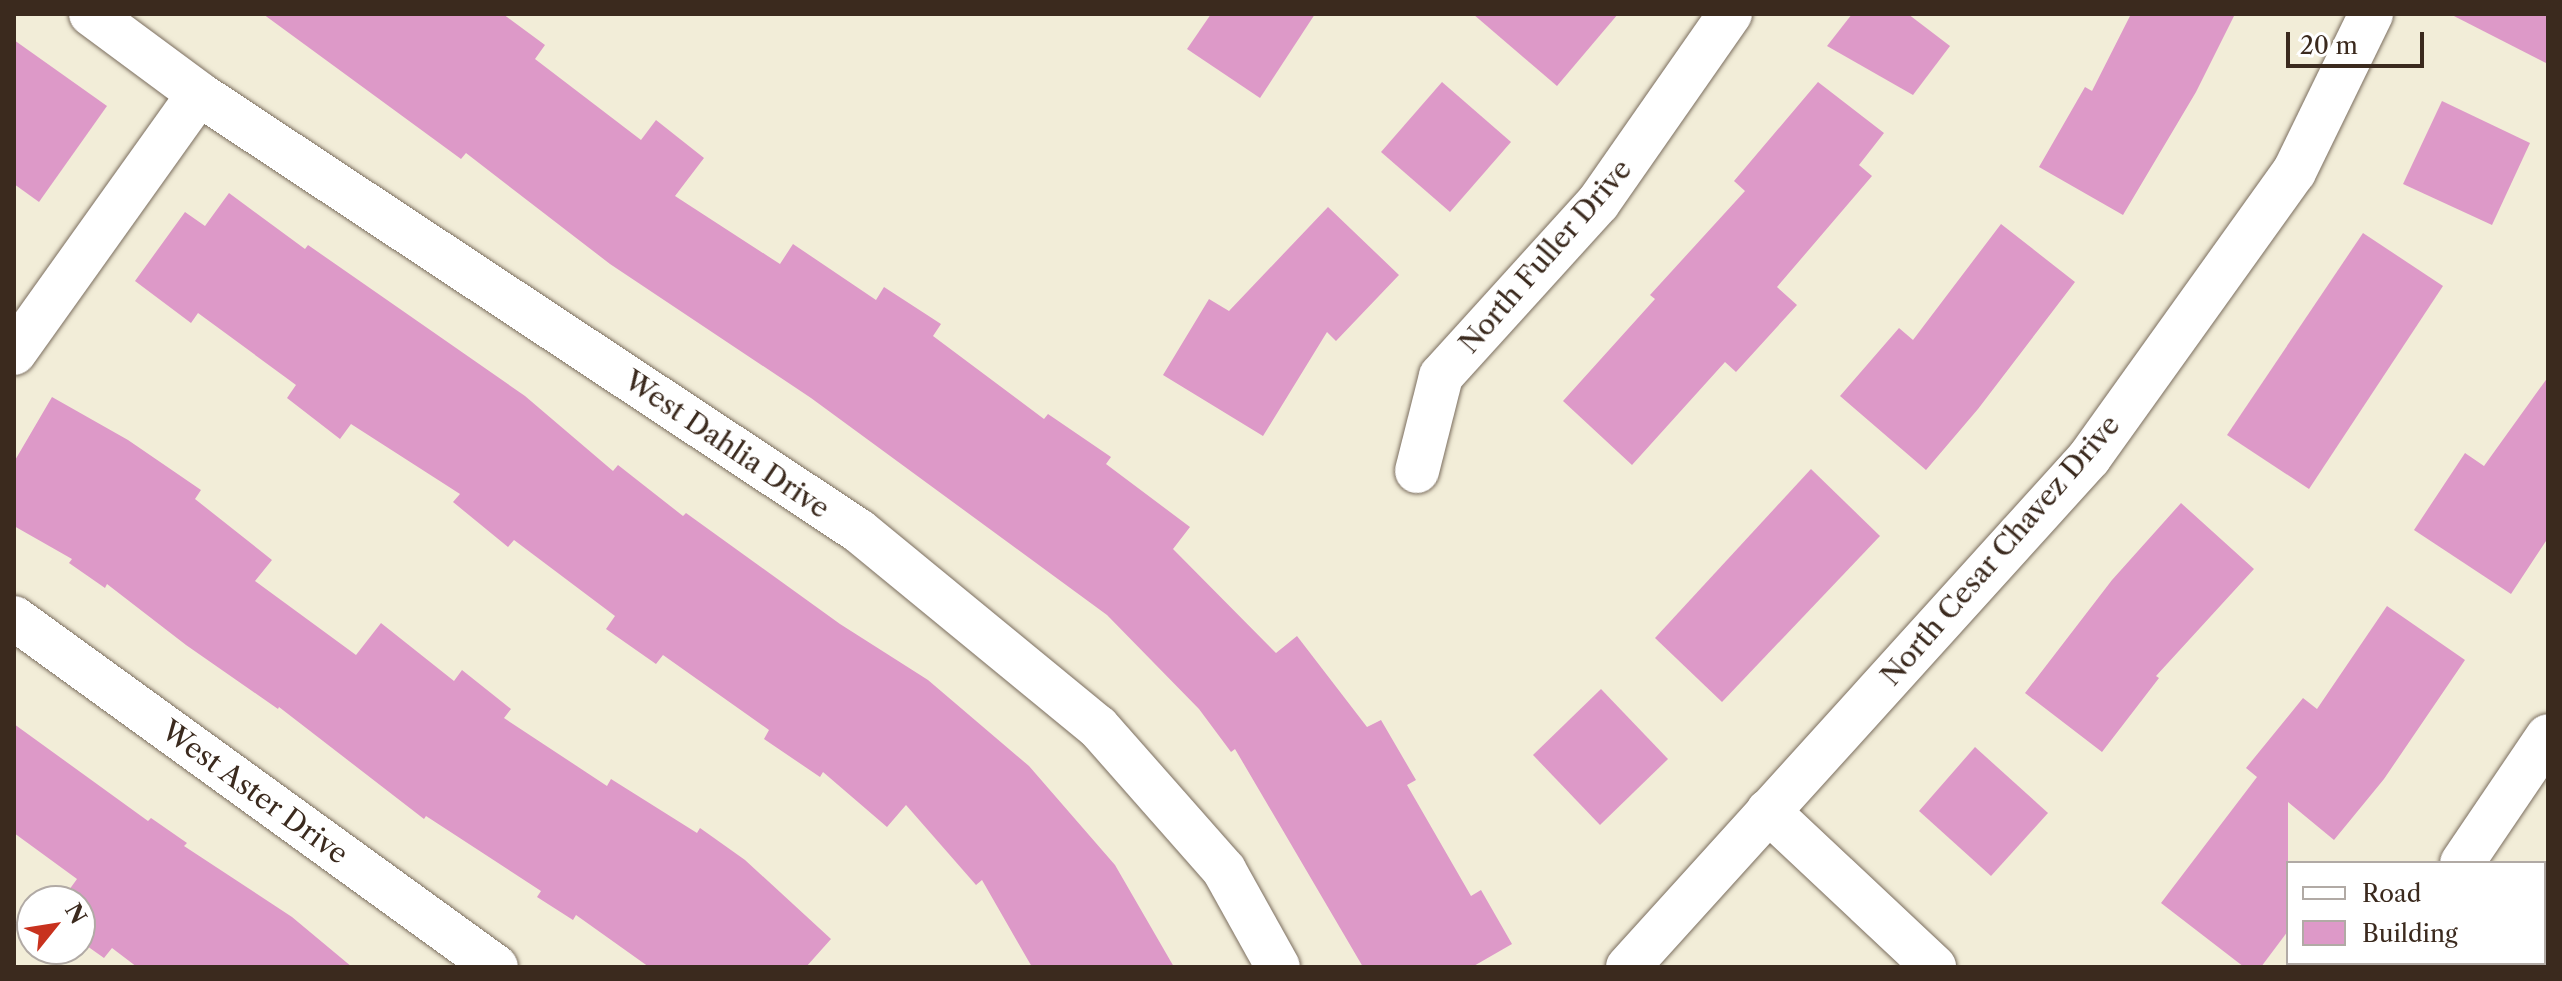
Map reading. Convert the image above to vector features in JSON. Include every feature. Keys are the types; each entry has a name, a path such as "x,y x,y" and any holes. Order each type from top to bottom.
{"street":[{"name":"West Dahlia Drive","path":"91,14 199,94 859,531 1098,727 1224,870 1278,967"},
{"name":"North Fuller Drive","path":"1417,471 1441,376 1598,203 1730,14"},
{"name":"North Cesar Chavez Drive","path":"1628,967 2089,458 2294,172 2371,14"},
{"path":"14,353 199,94"},
{"name":"West Aster Drive","path":"14,618 496,967"},
{"path":"2463,861 2548,736"},
{"path":"1768,811 1934,967"}],"building":[{"path":"263,14 503,14 545,45 535,59 641,140 656,120 704,158 675,196 780,264 793,244 876,300 884,287 941,324 933,336 1044,419 1048,414 1111,457 1106,464 1190,527 1173,549 1276,653 1297,636 1367,727 1381,720 1416,780 1407,785 1471,896 1481,890 1512,944 1472,967 1363,967 1235,749 1231,752 1199,709 1107,615 811,398 610,264 466,153 461,159"},
{"path":"1211,14 1315,14 1260,98 1187,49"},
{"path":"1473,14 1618,14 1557,86"},
{"path":"1852,14 1908,14 1950,46 1913,95 1827,46"},
{"path":"2131,14 2235,14 2196,92 2123,215 2039,167 2085,87 2092,91"},
{"path":"2450,14 2548,14 2548,64"},
{"path":"14,40 107,106 39,202 14,184"},
{"path":"1442,82 1511,142 1450,212 1381,152"},
{"path":"1818,82 1884,133 1859,165 1872,176 1777,287 1797,305 1736,372 1725,362 1632,465 1563,401 1655,299 1650,295 1745,191 1734,181"},
{"path":"2442,101 2530,143 2492,225 2403,184"},
{"path":"229,193 305,249 308,245 525,396 613,471 618,465 683,516 686,513 840,624 928,680 1029,766 1115,865 1174,967 1032,967 982,880 976,885 906,805 887,827 823,772 820,777 764,739 769,730 663,655 656,664 606,629 615,616 514,540 508,547 453,502 460,494 351,424 340,439 287,398 296,385 198,313 191,323 135,281 185,212 205,226"},
{"path":"1328,207 1399,275 1336,341 1327,332 1263,436 1163,375 1209,299 1229,311"},
{"path":"2001,224 2075,282 1978,409 1926,470 1840,396 1899,328 1913,340"},
{"path":"2363,233 2443,286 2309,489 2227,435"},
{"path":"2548,377 2548,538 2511,594 2414,530 2465,453 2484,466"},
{"path":"52,397 128,440 201,490 195,499 272,560 255,581 356,655 381,623 454,681 462,670 511,709 504,718 607,786 611,779 697,833 700,828 745,860 831,939 806,967 649,967 576,915 573,920 537,897 541,891 426,816 424,819 279,707 186,645 107,584 105,588 69,563 72,559 14,526 14,462"},
{"path":"1811,469 1880,536 1722,702 1655,638"},
{"path":"2181,503 2254,569 2156,676 2159,678 2102,752 2025,693 2112,580"},
{"path":"2387,606 2465,660 2384,779 2334,840 2288,802 2286,934 2261,967 2244,967 2161,903 2257,777 2246,768 2303,698 2317,709"},
{"path":"1601,689 1668,759 1600,825 1533,755"},
{"path":"14,724 148,821 151,818 187,843 184,846 292,917 352,967 137,967 112,948 104,958 96,952 96,885 73,885 77,879 14,833"},
{"path":"1975,747 2048,813 1991,876 1919,811"}]}
